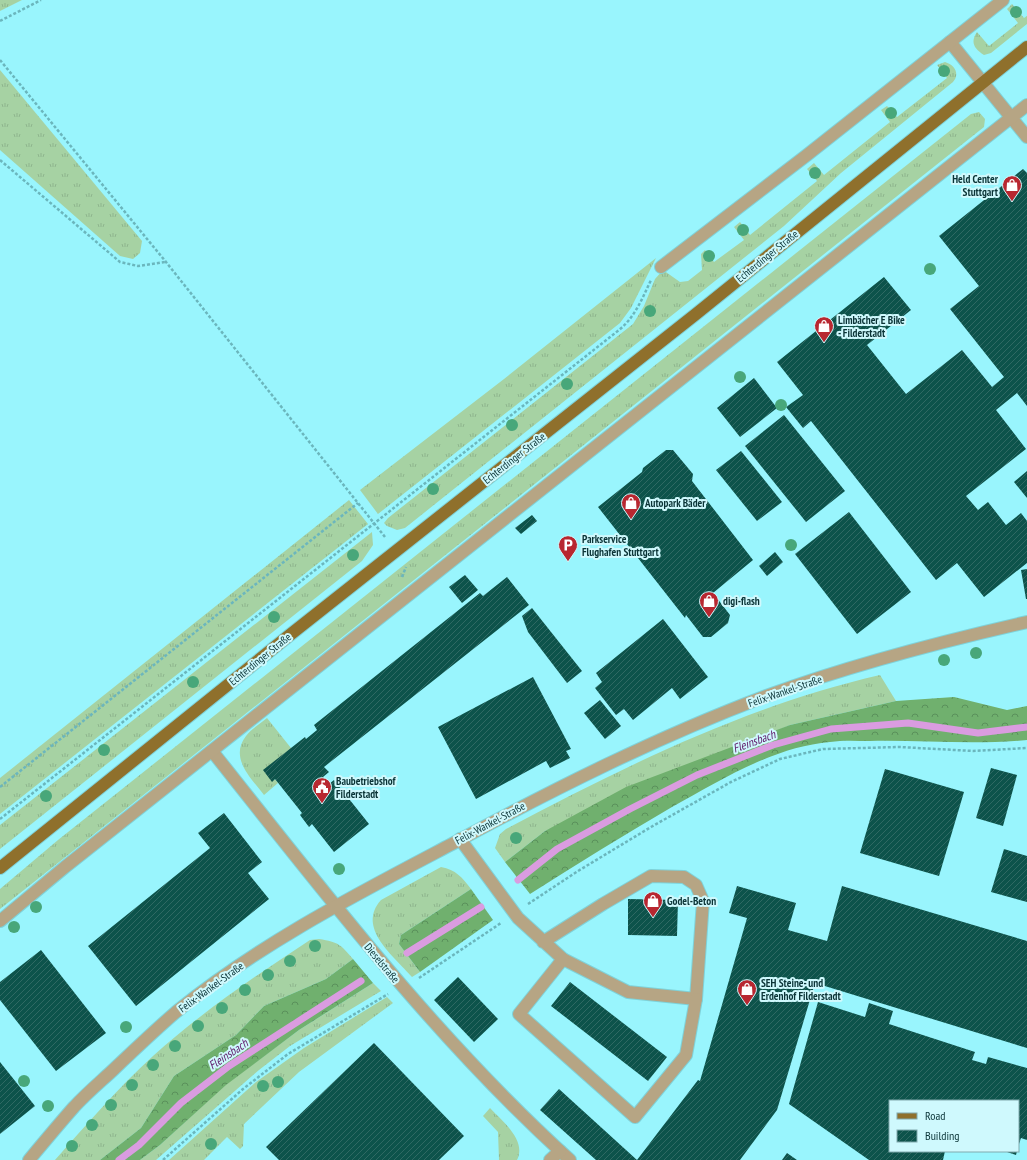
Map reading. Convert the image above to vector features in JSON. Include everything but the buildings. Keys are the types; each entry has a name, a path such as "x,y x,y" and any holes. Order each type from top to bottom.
{"main road":[{"name":"Echterdinger Straße","path":"0,868 396,551 690,319 1027,47"}],"street":[{"path":"661,267 807,155 1003,0"},
{"path":"950,42 1027,137"},
{"path":"0,921 65,867 1027,105"},
{"name":"Felix-Wankel-Straße","path":"30,1160 76,1105 176,1013 221,978 264,950 336,907 460,839 594,769 642,747 762,698 896,656 977,633 1027,622"},
{"name":"Dieselstraße","path":"212,751 336,907 401,985 478,1069 570,1160"},
{"path":"460,839 514,914 563,959 628,992 696,999"},
{"path":"543,942 602,904 651,876 684,878 696,885 703,901 696,999 686,1055 635,1117 519,1014 563,959"},
{"path":"550,1160 560,1151"}],"path":[{"path":"0,21 41,0"},
{"path":"0,60 166,262 396,551 406,565 398,587 405,598"},
{"path":"0,160 120,262 138,266 166,262"},
{"path":"0,819 375,524 628,322 638,308 652,278 661,267"},
{"path":"0,787 358,503"},
{"path":"163,1160 243,1089 288,1054 401,985 418,978 578,871 731,782 780,759 823,749 900,746 973,752 1027,748"}],"green space":[{"path":"0,0 22,0 0,11"},
{"path":"1012,4 1024,18 1027,16 1027,24 991,53 984,55 974,45 974,39 977,32 989,46 1018,23 1007,9"},
{"path":"945,62 949,63 955,70 956,76 953,82 841,173 784,226 405,528 397,530 387,526 384,523 388,518 633,324 644,306 655,279 663,270 680,282 688,281 702,270 701,254 705,250 714,262 744,240 734,227 740,222 750,235 817,181 807,169 814,163 824,175 890,122 881,110 887,106 897,117 947,78 937,65"},
{"path":"0,70 142,241 140,253 133,259 120,256 0,150"},
{"path":"979,112 985,119 984,127 0,909 0,889 58,840 971,114"},
{"path":"656,258 631,308 620,323 378,514 360,490 504,379"},
{"path":"349,500 368,524 0,814 0,778"},
{"path":"372,532 373,545 362,561 0,849 0,825"},
{"path":"880,675 896,701 790,725 545,831 505,862 495,848 500,834 506,829 642,760 735,720 831,688"},
{"path":"954,697 1007,710 1027,706 1027,740 968,742 835,741 809,745 788,750 748,766 728,776 672,807 530,894 505,862 545,831 626,787 790,725 896,701"},
{"path":"267,718 291,748 273,781 275,779 278,783 264,795 248,775 241,760 240,752 241,744 246,736"},
{"path":"441,867 451,870 458,875 471,889 401,935 399,944 420,972 412,977 380,941 375,931 373,921 374,910 381,900"},
{"path":"471,889 493,920 420,972 399,944 401,935"},
{"path":"319,939 331,941 339,945 353,959 326,979 264,1006 236,1035 174,1076 141,1128 100,1160 55,1160 127,1081 190,1024 269,967 310,940"},
{"path":"353,959 373,983 299,1030 226,1085 160,1145 140,1160 100,1160 141,1128 174,1076 236,1035 264,1006 326,979"},
{"path":"373,983 381,991 290,1046 259,1070 156,1160 140,1160 160,1145 225,1085 299,1030"},
{"path":"387,997 393,1003 299,1072 244,1124 243,1146 240,1149 227,1137 204,1160 169,1160 256,1082 304,1048"},
{"path":"490,1108 512,1131 516,1138 519,1145 517,1160 499,1160 498,1132 483,1116"}],"waterway":[{"name":"Fleinsbach","path":"518,880 557,849 630,809 697,775 773,745 831,729 908,723 978,733 1027,727"},
{"name":"Fleinsbach","path":"407,953 481,907"},
{"name":"Fleinsbach","path":"119,1160 139,1145 181,1103 229,1066 361,981"}],"place":[{"name":"Held Center Stuttgart","path":"1012,202"},
{"name":"Limbächer E Bike - Filderstadt","path":"824,343"},
{"name":"Autopark Bäder","path":"631,520"},
{"name":"Parkservice Flughafen Stuttgart","path":"568,562"},
{"name":"digi-flash","path":"709,618"},
{"name":"Baubetriebshof Filderstadt","path":"322,804"},
{"name":"Godel-Beton","path":"653,918"},
{"name":"SEH Steine- und Erdenhof Filderstadt","path":"747,1006"}]}
